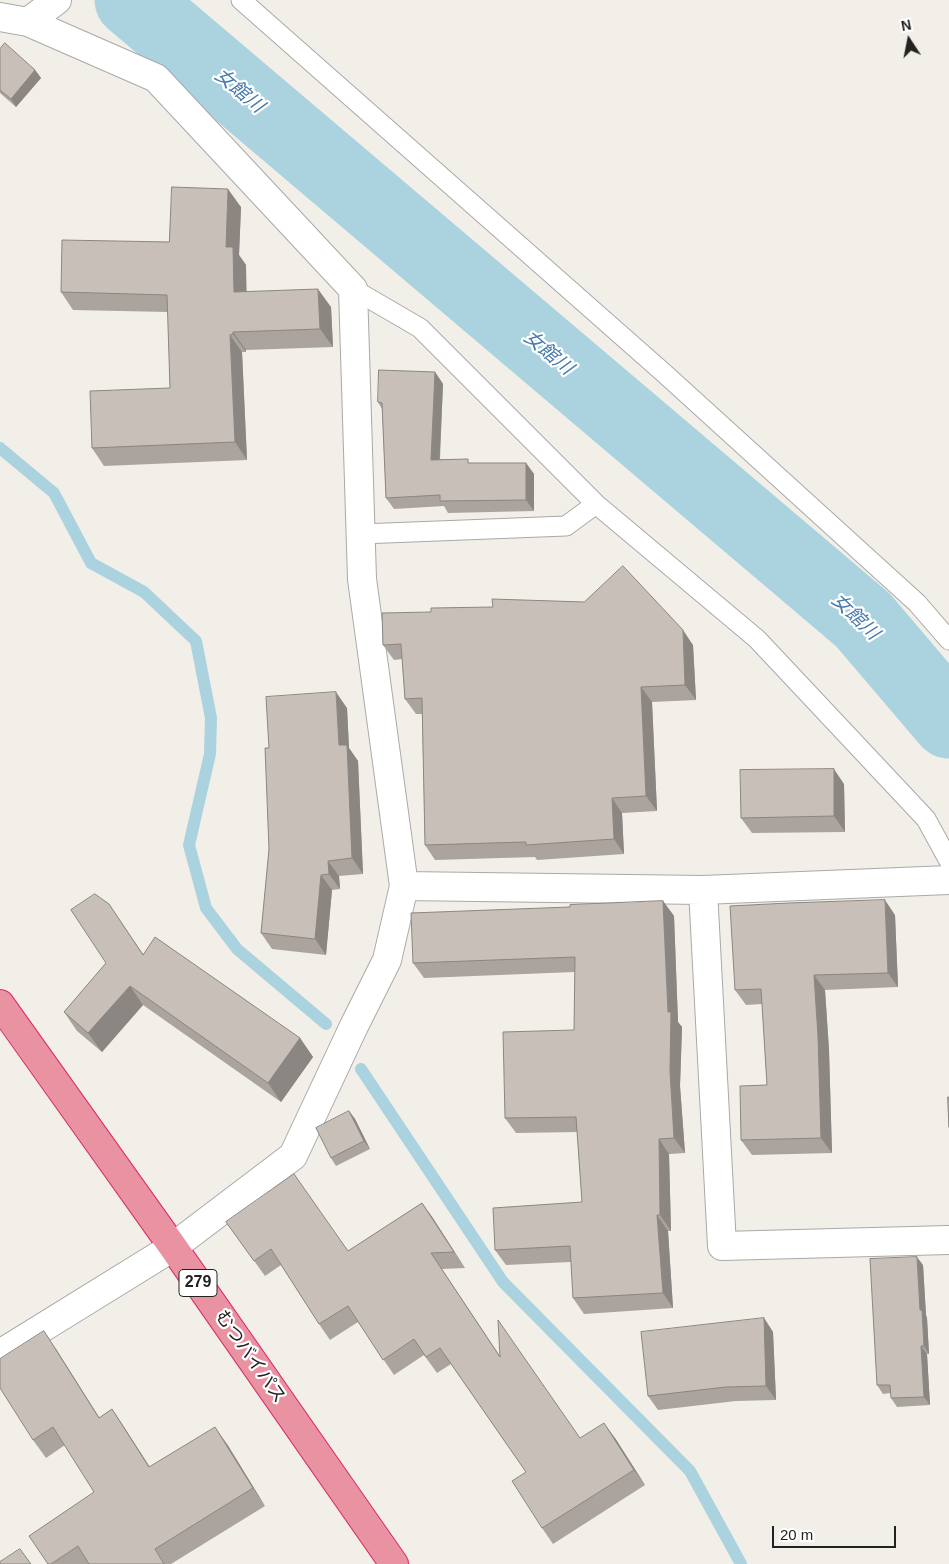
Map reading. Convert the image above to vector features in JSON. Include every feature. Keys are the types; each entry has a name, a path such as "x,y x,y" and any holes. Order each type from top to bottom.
{"highway":[{"name":"むつバイパス","path":"0,1004 173,1247 394,1564"}],"street":[{"path":"28,22 56,0"},
{"path":"0,17 28,22 156,78 353,289 362,579 404,886 387,960 354,1026 294,1156 173,1247 0,1354"},
{"path":"404,886 703,890 949,880"},
{"path":"703,890 722,1246 949,1240"}],"lane":[{"path":"241,0 665,374 917,603 949,640"},
{"path":"353,289 420,328 596,504 758,640 926,819 949,861"},
{"path":"361,534 566,526 596,504"}],"building":[{"path":"5,43 35,70 11,99 0,90 0,49"},
{"path":"172,187 228,189 226,247 233,247 234,292 318,289 320,329 233,332 230,335 235,442 92,448 90,391 170,388 167,295 61,292 62,240 169,242"},
{"path":"379,370 435,372 431,460 468,459 468,463 526,463 526,500 440,501 440,495 386,498 382,403 378,402"},
{"path":"623,566 683,630 685,685 641,687 646,796 612,798 614,839 526,845 526,842 425,845 422,698 405,699 401,644 383,645 382,613 431,612 431,608 493,607 492,599 584,602"},
{"path":"336,692 339,745 347,745 352,858 328,861 329,874 321,875 315,939 261,933 269,849 265,748 269,748 266,697"},
{"path":"834,769 834,816 741,818 740,770"},
{"path":"95,894 109,904 143,955 155,937 300,1038 268,1083 130,986 88,1033 64,1012 106,963 71,910"},
{"path":"885,900 888,973 814,975 821,1138 741,1140 740,1086 767,1085 761,989 735,990 730,906"},
{"path":"663,901 668,1012 671,1012 670,1071 674,1138 659,1139 660,1215 657,1215 663,1293 573,1298 570,1246 495,1250 493,1208 582,1202 576,1117 505,1118 503,1032 574,1030 575,957 413,963 411,913 570,907 570,905"},
{"path":"349,1111 364,1141 331,1158 316,1128"},
{"path":"294,1174 348,1251 422,1203 454,1252 431,1253 500,1357 498,1320 580,1438 604,1423 634,1470 542,1528 512,1481 526,1472 440,1348 426,1357 414,1339 383,1360 348,1306 319,1324 271,1249 254,1261 226,1222"},
{"path":"917,1257 924,1346 921,1346 924,1397 891,1398 890,1385 877,1385 870,1259"},
{"path":"764,1318 766,1386 726,1387 648,1396 641,1332"},
{"path":"44,1331 99,1418 112,1409 149,1467 215,1427 253,1488 155,1549 164,1564 89,1564 78,1546 51,1564 48,1564 29,1536 94,1492 53,1427 33,1440 0,1388 0,1359"},
{"path":"20,1549 31,1564 0,1564 0,1562"}],"waterway":[{"name":"女館川","path":"132,0 863,620 949,721"},
{"path":"0,448 54,493 91,563 144,592 196,641 211,718 210,754 189,845 206,908 237,949 326,1024"},
{"path":"361,1069 503,1282 690,1471 741,1564"}]}
